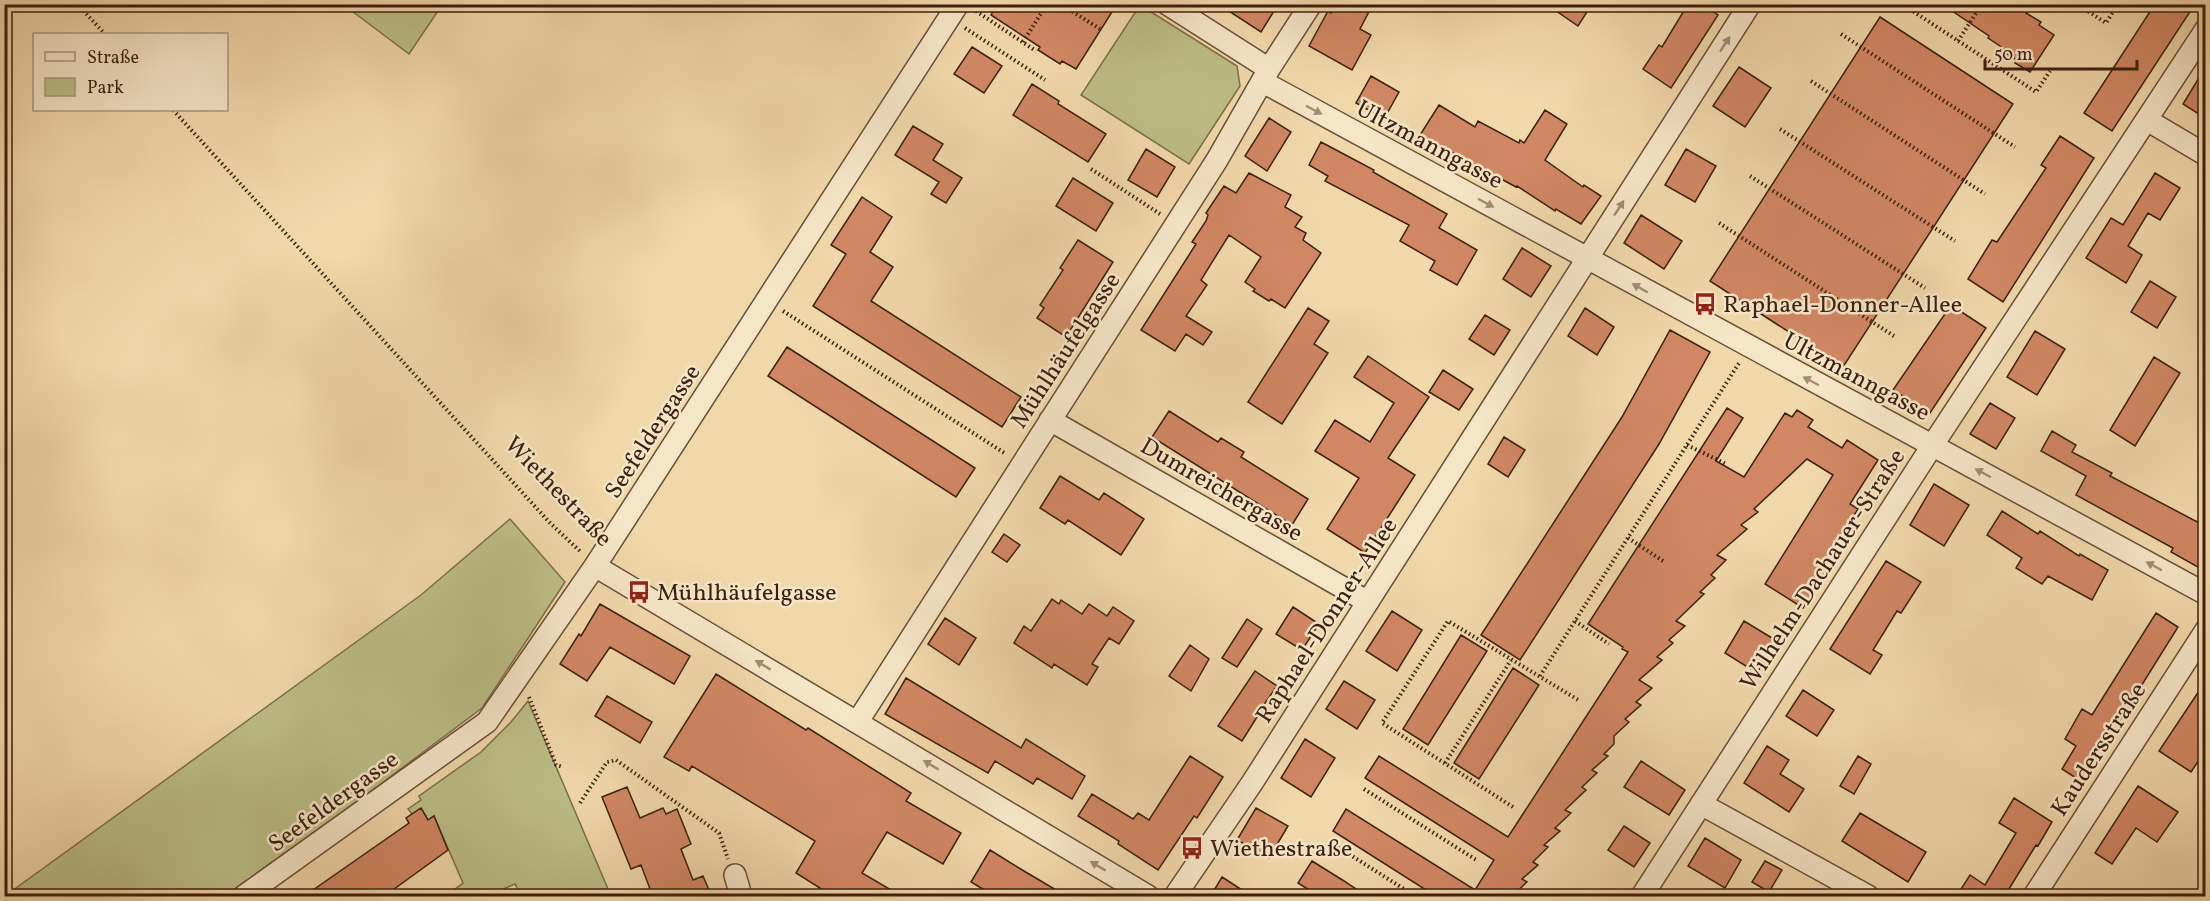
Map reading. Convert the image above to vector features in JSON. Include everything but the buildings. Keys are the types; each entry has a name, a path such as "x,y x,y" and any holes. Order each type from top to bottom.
{"street":[{"name":"Ultzmanngasse","path":"1167,4 1266,76 1749,347 2205,594"},
{"name":"Mühlhäufelgasse","path":"858,721 1217,160 1311,4"},
{"name":"Raphael-Donner-Allee","path":"1175,897 1252,783 1750,4"},
{"name":"Seefeldergasse","path":"244,897 487,722 595,566 767,301 961,11"},
{"name":"Wilhelm-Dachauer-Straße","path":"1642,897 1932,446 2205,29"},
{"path":"2147,120 2205,155"},
{"name":"Dumreichergasse","path":"1050,420 1368,602"},
{"name":"Wiethestraße","path":"595,566 858,721 1148,897"},
{"name":"Kaudersstraße","path":"2034,897 2205,630"},
{"path":"1701,804 1868,897"},
{"path":"735,875 741,897"}],"path":[{"path":"77,4 104,33"},
{"path":"1023,42 1047,4"},
{"path":"1061,4 1100,29"},
{"path":"1902,4 2036,92 2050,71"},
{"path":"1958,41 1982,4"},
{"path":"2077,4 2106,23 2118,4"},
{"path":"961,11 1023,42 1036,51"},
{"path":"961,11 1045,80"},
{"path":"1841,34 2015,147"},
{"path":"1811,81 1985,194"},
{"name":"Wiethestraße","path":"174,111 551,524 595,566"},
{"path":"1780,129 1955,241"},
{"path":"1091,169 1176,224"},
{"path":"1750,176 1924,288"},
{"path":"1719,223 1894,336"},
{"path":"767,301 1022,464"},
{"path":"1540,676 1749,347"},
{"path":"1687,445 1726,464"},
{"path":"1628,538 1663,561"},
{"path":"1513,807 1382,723 1448,621 1580,701"},
{"path":"1575,621 1609,644"},
{"path":"1445,763 1511,660"},
{"path":"528,696 556,765 563,767"},
{"path":"580,803 607,762 616,760 719,833 735,875"},
{"path":"1365,789 1478,861"},
{"path":"1330,842 1415,897"},
{"path":"439,897 444,893 445,897"}],"green space":[{"path":"344,5 442,5 409,54"},
{"path":"1140,5 1237,66 1240,86 1189,164 1081,95"},
{"path":"510,519 565,582 482,708 314,834 225,896 5,896 421,595"},
{"path":"528,701 611,896 521,896 515,884 494,893 492,889 479,896 448,896 463,883 434,816 419,826 426,816 421,809 412,814 408,809 421,800 419,796 481,752"}],"place":[{"name":"Raphael-Donner-Allee","path":"1705,304"},
{"name":"Mühlhäufelgasse","path":"639,592"},
{"name":"Wiethestraße","path":"1192,848"}]}
